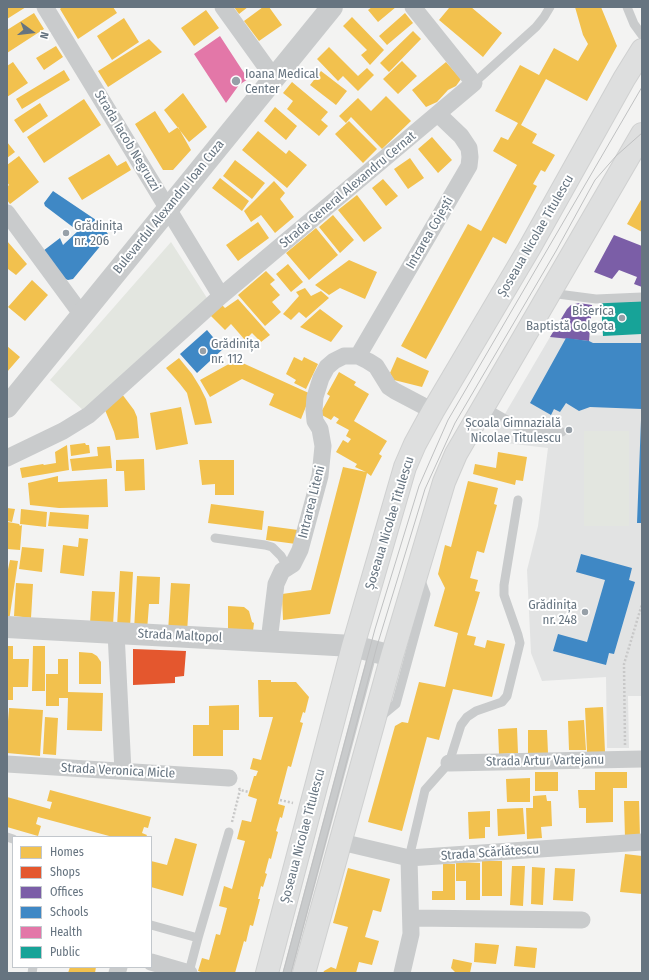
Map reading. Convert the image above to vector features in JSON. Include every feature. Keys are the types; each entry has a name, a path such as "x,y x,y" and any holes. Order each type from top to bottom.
{"main road":[{"name":"Șoseaua Nicolae Titulescu","path":"267,973 373,651 405,467 415,444 433,411 530,247 624,79 642,50"},
{"name":"Șoseaua Nicolae Titulescu","path":"304,973 374,723 373,651 417,573 446,475 456,454 642,134"}],"street":[{"name":"Strada Iacob Negruzzi","path":"45,7 220,296"},
{"path":"223,7 274,78"},
{"name":"Bulevardul Alexandru Ioan Cuza","path":"7,407 332,7"},
{"path":"413,7 474,83"},
{"name":"Strada General Alexandru Cernat","path":"220,296 474,83"},
{"name":"Intrarea Cojești","path":"358,356 469,166 469,148 461,136 438,114"},
{"path":"7,213 82,315"},
{"path":"7,458 62,431 89,415 220,296"},
{"name":"Intrarea Liteni","path":"269,641 276,584 282,571 293,564 300,550 320,476 323,446 320,429 315,421 315,397 321,378 327,367 334,361 344,356 358,356"},
{"path":"358,356 376,366 389,388 433,411"},
{"name":"Strada Maltopol","path":"7,627 269,641 373,651"},
{"path":"116,633 123,771"},
{"name":"Strada Artur Vartejanu","path":"449,763 634,759"},
{"name":"Strada Veronica Micle","path":"7,764 123,771 235,784"},
{"name":"Strada Scărlătescu","path":"340,842 409,858 642,842"},
{"path":"402,973 411,934 409,858"},
{"path":"411,918 582,920"},
{"path":"152,962 189,973"}],"lane":[{"path":"474,83 536,27 550,7"},
{"path":"627,7 634,24 642,35"},
{"path":"550,293 596,299 642,297"},
{"path":"484,407 519,427 562,432"},
{"path":"409,858 425,790 449,763 460,725 467,716 476,711 502,702 507,696 520,643 504,595 504,585 518,500"},
{"path":"215,538 272,547 281,556 288,568"},
{"path":"374,723 396,704 426,594 417,573"},
{"name":"Șoseaua Nicolae Titulescu","path":"287,973 373,651"},
{"path":"189,973 229,832"},
{"path":"152,925 198,938"}],"path":[{"path":"634,759 624,664 642,604"},
{"path":"229,832 235,784"}],"shaded area":[{"path":"171,242 207,298 84,411 50,380"},
{"path":"642,334 642,696 628,696 629,748 607,748 606,677 542,681 531,653 527,570 538,526 548,448 489,441 550,337"},
{"path":"584,431 629,431 629,526 584,526"}],"building: Homes":[{"path":"7,7 26,7 7,19"},
{"path":"62,7 113,7 117,13 78,39 60,9"},
{"path":"234,7 248,7 239,14"},
{"path":"263,7 269,7 282,25 259,41 244,21"},
{"path":"372,7 396,7 378,22 368,10"},
{"path":"448,7 471,7 502,33 483,57 439,20 449,8"},
{"path":"575,7 601,7 617,46 587,101 546,79 521,125 537,134 532,143 555,155 545,172 541,170 533,184 537,186 506,244 493,237 426,359 401,346 468,224 481,231 517,165 493,151 501,137 508,140 518,123 495,111 520,65 539,75 554,48 578,61 588,44 583,35"},
{"path":"206,10 219,28 194,46 181,28"},
{"path":"34,13 44,29 7,53 7,30"},
{"path":"405,13 413,23 387,45 379,36"},
{"path":"352,17 384,50 370,65 361,55 367,50 343,26"},
{"path":"124,18 139,42 112,60 97,36"},
{"path":"413,31 421,39 389,72 380,63"},
{"path":"149,39 162,52 108,87 98,71"},
{"path":"56,46 63,57 44,70 36,58"},
{"path":"329,47 358,76 367,68 374,75 358,91 343,76 338,81 317,59"},
{"path":"402,61 417,76 398,94 383,79"},
{"path":"13,62 28,83 7,97 7,66"},
{"path":"446,62 461,79 456,86 448,90 437,102 426,107 412,90"},
{"path":"64,70 70,80 22,109 16,99"},
{"path":"321,71 347,91 336,105 310,85"},
{"path":"292,82 328,112 321,120 328,126 319,136 287,109 293,101 283,93"},
{"path":"183,93 207,127 189,142 164,110"},
{"path":"386,96 411,121 382,149 351,117 346,123 339,116 358,98 371,111"},
{"path":"84,99 101,125 44,163 27,137"},
{"path":"40,103 48,116 23,133 14,120"},
{"path":"275,107 297,126 286,140 264,121"},
{"path":"155,111 169,133 178,127 191,150 173,170 163,170 135,124"},
{"path":"349,121 377,149 363,163 335,134"},
{"path":"258,131 286,154 289,150 307,165 287,188 242,150"},
{"path":"432,137 452,160 438,173 418,149"},
{"path":"7,142 15,152 7,158"},
{"path":"109,154 117,166 126,161 131,170 82,200 68,178"},
{"path":"19,156 39,182 10,204 7,200 7,187 9,185 7,182 7,165"},
{"path":"410,158 424,178 408,189 394,169"},
{"path":"235,160 265,183 252,199 223,176"},
{"path":"220,178 249,201 242,211 212,188"},
{"path":"383,179 398,196 386,206 372,188"},
{"path":"274,181 285,193 280,199 294,217 275,233 261,215 251,222 244,211"},
{"path":"357,195 382,228 364,242 338,210"},
{"path":"642,198 642,232 627,224"},
{"path":"333,215 354,240 340,253 319,227"},
{"path":"258,222 269,238 238,261 226,245"},
{"path":"316,228 338,255 309,280 286,253"},
{"path":"7,241 27,264 16,275 8,269 7,270"},
{"path":"349,260 377,272 365,299 340,288 329,295 315,285"},
{"path":"288,264 303,282 291,292 276,274"},
{"path":"266,271 275,280 270,284 280,295 272,302 281,312 265,326 238,295"},
{"path":"32,280 48,295 25,321 8,307"},
{"path":"305,288 311,296 321,291 329,298 306,318 299,312 291,320 283,314 299,296 296,292"},
{"path":"238,299 270,335 261,342 252,333 245,340 231,324 225,330 210,315 221,304 225,308"},
{"path":"320,309 343,326 331,342 300,327"},
{"path":"7,346 20,357 7,372"},
{"path":"294,357 302,361 304,357 318,364 306,389 294,383 296,380 286,374"},
{"path":"397,357 429,371 422,387 394,380 390,373"},
{"path":"179,358 200,387 206,399 212,423 195,425 187,393 166,368"},
{"path":"236,360 311,394 301,419 269,405 274,394 242,379 210,397 200,380"},
{"path":"339,372 356,382 354,385 369,394 354,421 387,441 379,454 382,456 371,476 367,473 330,614 283,620 282,594 311,590 343,467 366,472 355,467 357,464 336,452 343,440 348,443 351,439 346,436 349,430 336,423 339,419 334,416 331,420 320,414 330,396 327,394"},
{"path":"122,394 134,410 137,417 139,438 116,440 105,410"},
{"path":"181,407 188,444 156,450 150,413"},
{"path":"85,443 86,445 89,445 90,453 71,456 70,445"},
{"path":"67,445 69,470 22,478 20,468 56,463 55,452"},
{"path":"110,446 112,468 72,471 70,459 98,456 97,447"},
{"path":"498,452 527,457 523,481 516,480 515,485 473,474 475,464 496,468"},
{"path":"144,459 145,490 125,491 124,471 116,471 116,460"},
{"path":"199,460 234,460 234,495 215,495 215,484 202,485"},
{"path":"58,476 58,482 107,479 108,507 59,508 30,505 28,483"},
{"path":"468,481 498,488 494,504 497,505 484,553 477,551 470,578 478,580 475,591 480,592 467,635 476,637 474,645 485,648 487,640 505,644 492,697 453,689 439,740 427,737 402,831 368,822 395,726 402,722 408,723 419,682 445,687 458,633 434,626 445,588 438,574 445,545 451,547"},
{"path":"211,504 264,511 262,530 208,523"},
{"path":"7,508 15,509 12,522 7,521"},
{"path":"21,509 47,512 46,527 20,524"},
{"path":"50,512 89,515 88,529 48,526"},
{"path":"8,522 19,524 20,526 22,525 20,550 7,549"},
{"path":"268,526 298,530 296,544 266,540"},
{"path":"79,538 88,539 84,576 60,573 63,545 78,547"},
{"path":"22,547 44,549 42,572 19,569"},
{"path":"10,560 18,561 9,621 7,620 7,574"},
{"path":"120,571 133,572 130,628 117,627"},
{"path":"137,576 160,577 159,604 149,604 147,631 134,630"},
{"path":"16,583 33,584 31,618 14,616"},
{"path":"171,583 190,584 187,633 168,632"},
{"path":"92,591 115,592 113,625 90,624"},
{"path":"228,606 244,607 249,611 252,622 254,623 253,631 228,630"},
{"path":"7,646 13,646 13,659 29,659 28,687 13,687 13,700 7,700"},
{"path":"33,646 45,646 45,691 32,691"},
{"path":"79,652 92,653 97,656 101,662 101,684 79,684"},
{"path":"58,659 68,659 68,692 103,693 102,731 67,730 68,698 59,698 59,706 46,706 46,674 58,674"},
{"path":"258,680 271,680 271,682 296,682 309,697 305,713 303,712 300,722 303,723 291,767 288,766 278,804 285,806 282,818 280,817 276,831 278,832 271,859 269,858 265,873 267,874 263,887 261,886 258,899 260,899 253,926 250,925 246,942 244,941 235,973 204,973 198,971 202,958 209,960 216,934 220,935 227,908 219,906 224,886 232,889 245,841 237,839 242,820 251,822 257,799 248,796 254,776 256,776 258,771 250,769 253,758 261,760 273,717 259,717"},
{"path":"239,705 239,730 223,730 223,756 193,756 193,725 209,725 209,706"},
{"path":"603,707 605,752 587,752 585,708"},
{"path":"9,708 43,710 40,756 7,753"},
{"path":"45,717 58,718 56,755 43,754"},
{"path":"584,720 586,750 569,750 568,721"},
{"path":"517,728 518,753 499,754 498,729"},
{"path":"528,730 547,730 548,753 528,753"},
{"path":"535,772 558,772 558,791 535,791"},
{"path":"595,772 627,772 627,788 613,788 613,822 586,823 586,808 579,808 578,790 595,790"},
{"path":"530,778 530,802 507,802 506,779"},
{"path":"50,790 151,817 148,828 144,827 142,833 147,835 109,836 38,817 36,824 41,826 38,836 7,827 7,797 50,809 52,802 47,801"},
{"path":"546,795 547,801 551,801 552,826 541,827 542,838 527,839 526,808 533,808 533,796"},
{"path":"624,801 639,801 640,837 625,838"},
{"path":"523,808 525,834 498,836 497,809"},
{"path":"490,811 490,827 485,827 485,838 469,839 468,812"},
{"path":"175,838 197,844 183,896 152,887 152,861 167,865"},
{"path":"625,854 642,856 642,894 620,892"},
{"path":"482,861 502,861 502,896 482,896"},
{"path":"456,862 480,863 480,900 466,900 466,881 456,881"},
{"path":"443,864 455,864 455,900 432,900 432,891 443,891"},
{"path":"512,866 525,866 523,906 510,905"},
{"path":"532,867 545,868 543,905 531,904"},
{"path":"348,868 390,879 381,912 373,910 365,937 379,941 372,965 359,962 356,973 323,973 331,967 336,969 348,927 333,923"},
{"path":"555,868 575,869 573,901 553,900"},
{"path":"475,943 499,945 496,964 474,962"},
{"path":"516,946 537,948 535,968 514,966"},
{"path":"453,959 472,963 470,973 456,973 451,968"},
{"path":"70,968 96,968 95,973 68,973"}],"building: Shops":[{"path":"133,649 186,651 184,676 175,677 175,683 133,685"}],"building: Offices":[{"path":"614,235 642,246 642,287 634,284 637,277 619,270 612,279 594,272"},
{"path":"579,303 592,305 589,341 550,337 567,309 571,305"}],"building: Schools":[{"path":"53,191 99,222 108,234 107,238 73,279 68,280 60,277 43,251 60,238 63,245 78,231 45,206 44,203"},
{"path":"207,330 223,349 197,373 180,354"},
{"path":"566,338 589,341 593,343 642,343 642,409 590,407 579,411 566,403 560,412 554,409 551,415 530,403"},
{"path":"641,420 642,523 637,523"},
{"path":"581,554 632,568 629,580 635,582 614,654 609,653 606,665 553,651 558,634 587,642 605,580 576,572"}],"building: Health":[{"path":"220,36 248,79 239,85 226,103 194,54"}],"building: Public":[{"name":"Biserica Baptistă Golgota","path":"642,301 642,334 603,336 601,302"}],"tram line":[{"path":"283,973 375,629 419,486 448,420 642,87"},
{"path":"291,973 377,646 425,489 455,423 556,251 595,180 616,156 642,133"}],"place":[{"name":"Ioana Medical Center","path":"236,81"},
{"name":"Grădinița nr. 206","path":"66,233"},
{"name":"Biserica Baptistă Golgota","path":"622,318"},
{"name":"Grădinița nr. 112","path":"203,351"},
{"name":"Școala Gimnazială Nicolae Titulescu","path":"569,430"},
{"name":"Grădinița nr. 248","path":"585,612"}]}
